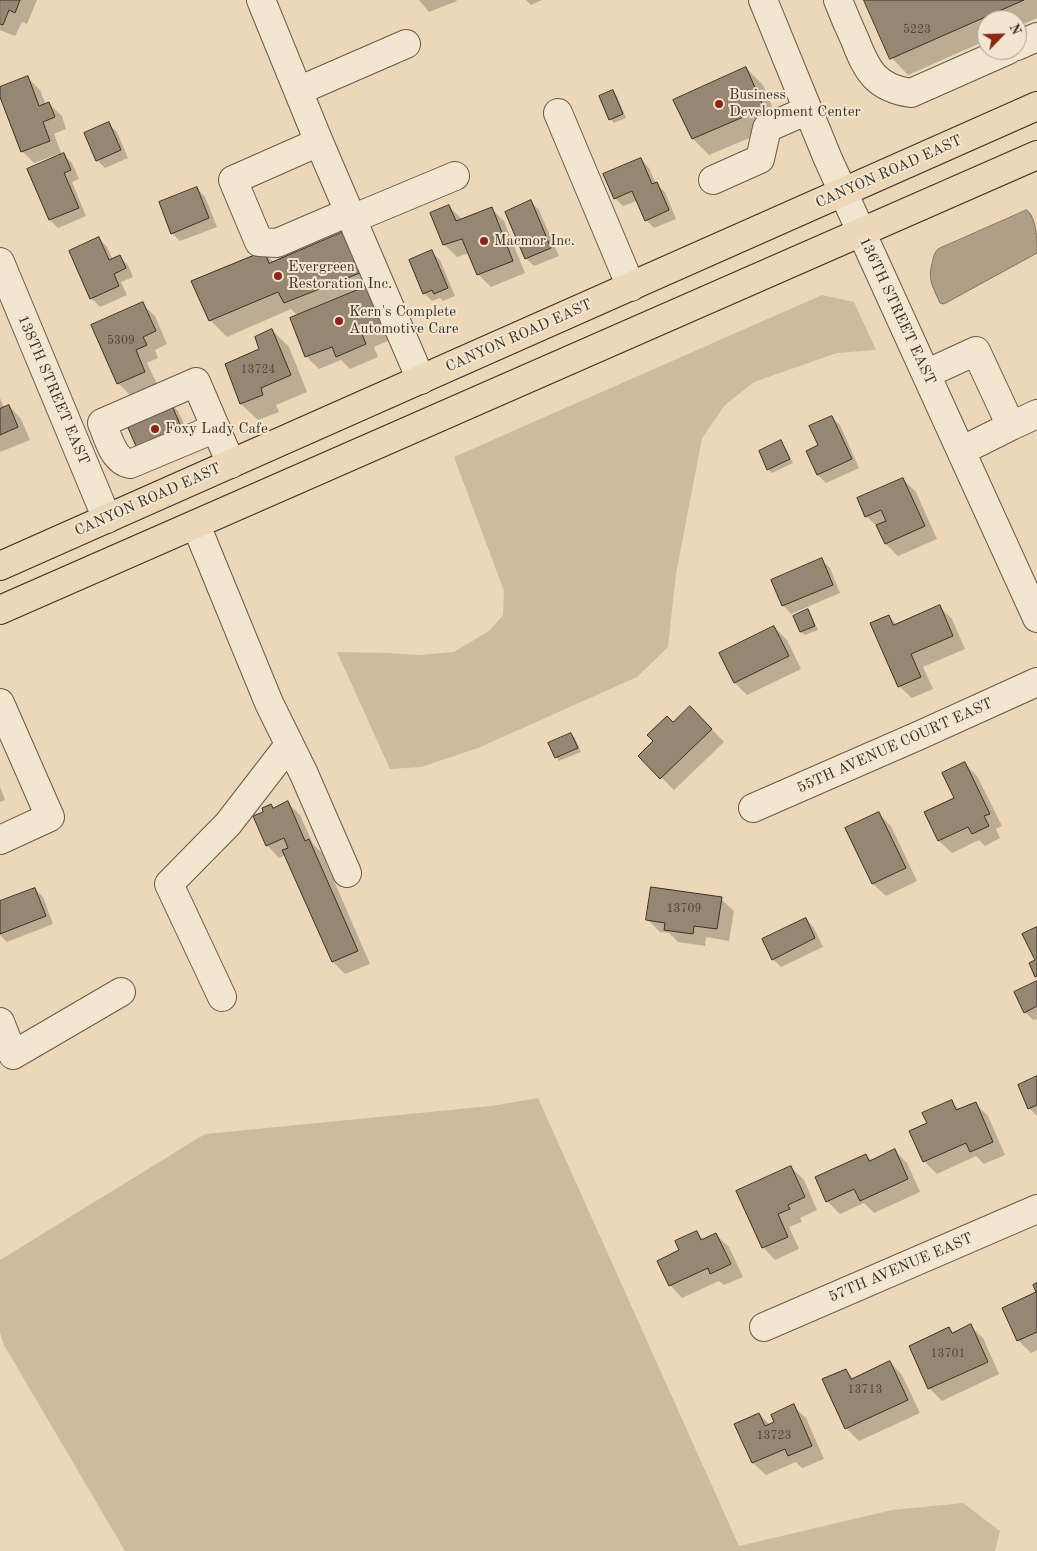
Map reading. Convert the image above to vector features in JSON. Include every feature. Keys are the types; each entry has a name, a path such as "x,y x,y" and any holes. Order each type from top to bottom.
{"main road":[{"name":"CANYON ROAD EAST","path":"0,566 1037,106"},
{"path":"0,610 1037,155"},
{"path":"0,604 100,546 107,534 106,519"}],"street":[{"path":"261,0 319,142 421,380"},
{"name":"136TH STREET EAST","path":"763,0 843,193 1037,618"},
{"path":"838,0 864,62 870,72 888,87 911,93 985,60"},
{"path":"298,91 406,44"},
{"path":"713,180 760,159 767,128 808,110"},
{"path":"558,113 631,287"},
{"path":"319,142 232,180 259,242 277,243 455,176"},
{"name":"138TH STREET EAST","path":"0,262 106,519"},
{"path":"926,374 976,351 1011,426"},
{"path":"216,428 130,464 123,463 116,456 102,423 196,382 216,428 231,464"},
{"path":"960,451 1037,414"},
{"path":"76,444 106,432"},
{"path":"196,525 269,703 347,873"},
{"name":"55TH AVENUE COURT EAST","path":"753,808 1037,682"},
{"path":"0,704 50,817 0,840"},
{"path":"222,997 169,884 228,824 289,744"},
{"path":"0,1022 6,1059 122,992"},
{"name":"57TH AVENUE EAST","path":"764,1327 1037,1209"}],"shaded area":[{"path":"1027,210 1035,224 1037,253 944,304 940,303 930,274 933,258 938,249"},
{"path":"822,295 854,302 876,350 837,353 754,382 725,405 702,438 676,574 668,647 637,677 478,748 421,767 390,769 337,652 418,655 454,652 489,631 503,615 504,591 454,457"},
{"path":"538,1098 739,1546 892,1510 963,1503 1000,1531 995,1551 125,1551 4,1345 0,1333 0,1260 205,1134 491,1106"}],"building":[{"path":"0,0 20,0 15,13 9,10 3,25 0,24"},
{"path":"864,0 1024,0 1001,10 977,10 977,21 890,59"},
{"name":"Business Development Center","path":"746,67 764,108 692,139 673,100"},
{"path":"28,76 39,106 49,102 55,117 43,122 50,141 21,152 0,97 0,87"},
{"path":"613,90 623,114 609,120 599,96"},
{"path":"109,122 121,150 96,161 84,133"},
{"path":"64,153 71,170 64,173 79,208 49,220 27,169"},
{"path":"641,158 652,184 657,182 669,210 645,221 632,191 614,199 603,174"},
{"path":"197,187 209,218 171,234 159,202"},
{"path":"531,200 551,248 525,259 505,212"},
{"name":"Macmor Inc.","path":"449,205 456,221 492,207 513,261 477,275 462,239 443,245 430,213"},
{"name":"Evergreen Restoration Inc.","path":"348,230 365,271 284,303 278,292 209,321 191,281 264,251 269,263"},
{"path":"99,237 109,260 120,255 126,268 114,274 119,286 90,299 69,251"},
{"path":"432,250 448,288 434,294 432,290 423,294 409,260"},
{"name":"Kern's Complete Automotive Care","path":"370,285 387,323 362,334 366,344 336,357 332,347 305,357 290,318"},
{"path":"143,302 156,331 143,337 147,345 136,350 145,372 117,384 91,325"},
{"path":"272,329 291,375 261,388 263,395 240,404 225,364 259,349 255,337"},
{"name":"Foxy Lady Cafe","path":"170,401 185,436 139,453 125,421"},
{"path":"9,405 18,427 0,435 0,409"},
{"path":"832,416 852,459 817,475 806,451 818,445 809,426"},
{"path":"781,440 790,459 767,470 759,451"},
{"path":"903,478 925,526 885,544 876,525 886,521 881,510 865,517 857,498"},
{"path":"822,558 833,585 782,606 771,580"},
{"path":"940,605 953,636 911,654 921,677 898,687 870,623 889,615 893,625"},
{"path":"808,609 815,626 800,632 793,616"},
{"path":"774,626 789,656 734,683 719,653"},
{"path":"690,706 712,729 660,779 638,756 653,741 647,735 667,716 673,722"},
{"path":"571,733 578,748 555,758 548,743"},
{"path":"965,762 990,814 984,816 989,826 972,834 968,827 938,841 924,812 954,798 942,773"},
{"path":"288,801 305,841 309,839 358,951 332,962 282,850 288,848 284,838 266,846 253,816 263,812 262,808 271,804 273,808"},
{"path":"879,812 906,868 872,884 845,828"},
{"path":"651,887 722,897 717,929 694,926 693,934 664,930 665,923 646,920"},
{"path":"35,888 46,916 0,934 0,901"},
{"path":"806,918 815,938 772,960 762,939"},
{"path":"1037,927 1037,976 1035,977 1029,963 1035,960 1022,934"},
{"path":"1037,981 1037,1006 1024,1013 1014,992"},
{"path":"1037,1076 1037,1105 1028,1109 1018,1085"},
{"path":"952,1100 956,1110 976,1102 993,1142 970,1152 966,1143 923,1162 909,1131 927,1123 922,1113"},
{"path":"895,1149 908,1179 860,1201 854,1189 826,1202 815,1177 866,1154 869,1161"},
{"path":"791,1166 805,1197 788,1205 790,1209 778,1214 788,1237 762,1248 736,1191"},
{"path":"697,1231 701,1240 716,1233 731,1264 710,1274 708,1268 669,1286 657,1261 679,1250 675,1241"},
{"path":"1037,1283 1037,1332 1017,1341 1002,1308 1036,1292 1033,1285"},
{"path":"971,1324 988,1362 928,1389 909,1346 949,1327 952,1333"},
{"path":"890,1361 908,1400 845,1429 822,1379 846,1369 851,1379"},
{"path":"794,1404 812,1446 788,1456 785,1449 752,1463 734,1424 759,1413 765,1426 774,1422 771,1415"}],"place":[{"name":"Business Development Center","path":"719,104"},
{"name":"Macmor Inc.","path":"484,241"},
{"name":"Evergreen Restoration Inc.","path":"278,276"},
{"name":"Kern's Complete Automotive Care","path":"339,321"},
{"name":"Foxy Lady Cafe","path":"155,429"}]}
